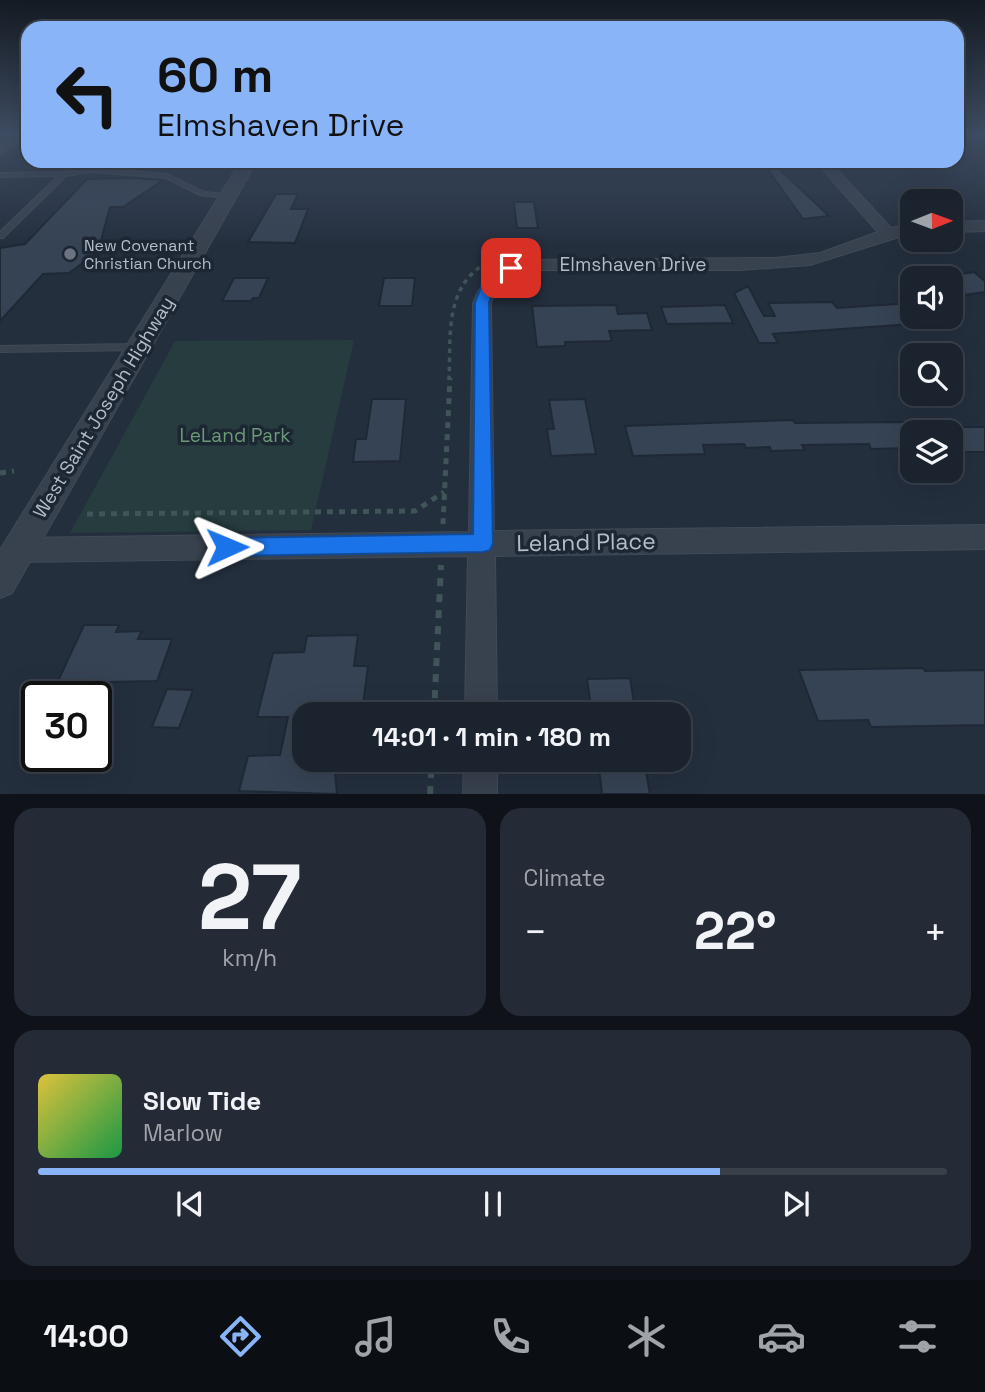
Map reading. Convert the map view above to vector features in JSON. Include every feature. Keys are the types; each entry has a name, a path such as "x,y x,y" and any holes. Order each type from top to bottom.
{"street":[{"name":"West Saint Joseph Highway","path":"0,581 244,170"},
{"path":"830,170 888,234"},
{"path":"963,227 985,226"},
{"name":"Elmshaven Drive","path":"481,702 482,303 488,285 511,268 539,264 807,260 836,254 900,231"},
{"name":"Leland Place","path":"19,550 985,537"},
{"path":"481,772 481,793"}],"lane":[{"path":"0,175 64,174 92,170"},
{"path":"93,170 167,176 202,194 228,197"},
{"path":"0,236 64,174"},
{"path":"0,349 138,347"}],"path":[{"path":"435,702 453,300 469,274 486,264"},
{"path":"0,473 14,471"},
{"path":"87,514 415,511 444,492"},
{"path":"430,793 431,772"}],"green space":[{"name":"LeLand Park","path":"354,340 311,530 70,533 175,341"}],"building":[{"path":"780,170 829,216 803,219 769,171"},
{"path":"87,179 163,180 123,207 110,207 98,252 69,273 43,274 0,321 0,248 25,244"},
{"path":"276,194 298,194 291,209 308,209 295,243 248,242"},
{"path":"514,202 534,202 538,228 517,228"},
{"path":"974,272 985,281 985,292 963,295 963,274"},
{"path":"234,278 268,278 259,298 253,298 251,301 222,301"},
{"path":"384,278 415,278 412,306 379,306"},
{"path":"748,286 764,316 775,316 768,303 832,302 837,308 900,304 900,325 773,334 778,343 759,343 734,293"},
{"path":"616,305 618,314 647,313 652,330 609,331 612,341 565,342 565,346 537,347 532,306"},
{"path":"725,305 733,323 667,324 661,307"},
{"path":"372,399 406,399 400,461 353,462 356,439 366,439"},
{"path":"585,399 596,454 551,456 547,429 554,429 549,400"},
{"path":"793,420 795,423 900,422 900,448 871,449 869,444 802,445 805,450 771,451 770,447 746,448 744,444 703,445 705,454 633,456 625,426"},
{"path":"963,427 985,427 985,452 963,452"},
{"path":"84,625 119,625 116,632 142,631 138,639 172,639 157,681 58,681"},
{"path":"358,635 354,666 368,666 363,702 292,702 292,772 335,772 337,794 239,791 248,756 280,755 288,717 257,717 273,653 304,652 307,636"},
{"path":"923,668 925,671 985,670 985,725 871,727 868,720 818,721 799,670"},
{"path":"630,678 634,702 590,702 587,679"},
{"path":"167,689 193,690 179,728 152,727"},
{"path":"599,772 646,772 650,794 602,794"}],"place":[{"name":"New Covenant Christian Church","path":"70,254"}],"route":[{"path":"227,547 483,543 482,303 488,285 511,268"}]}
